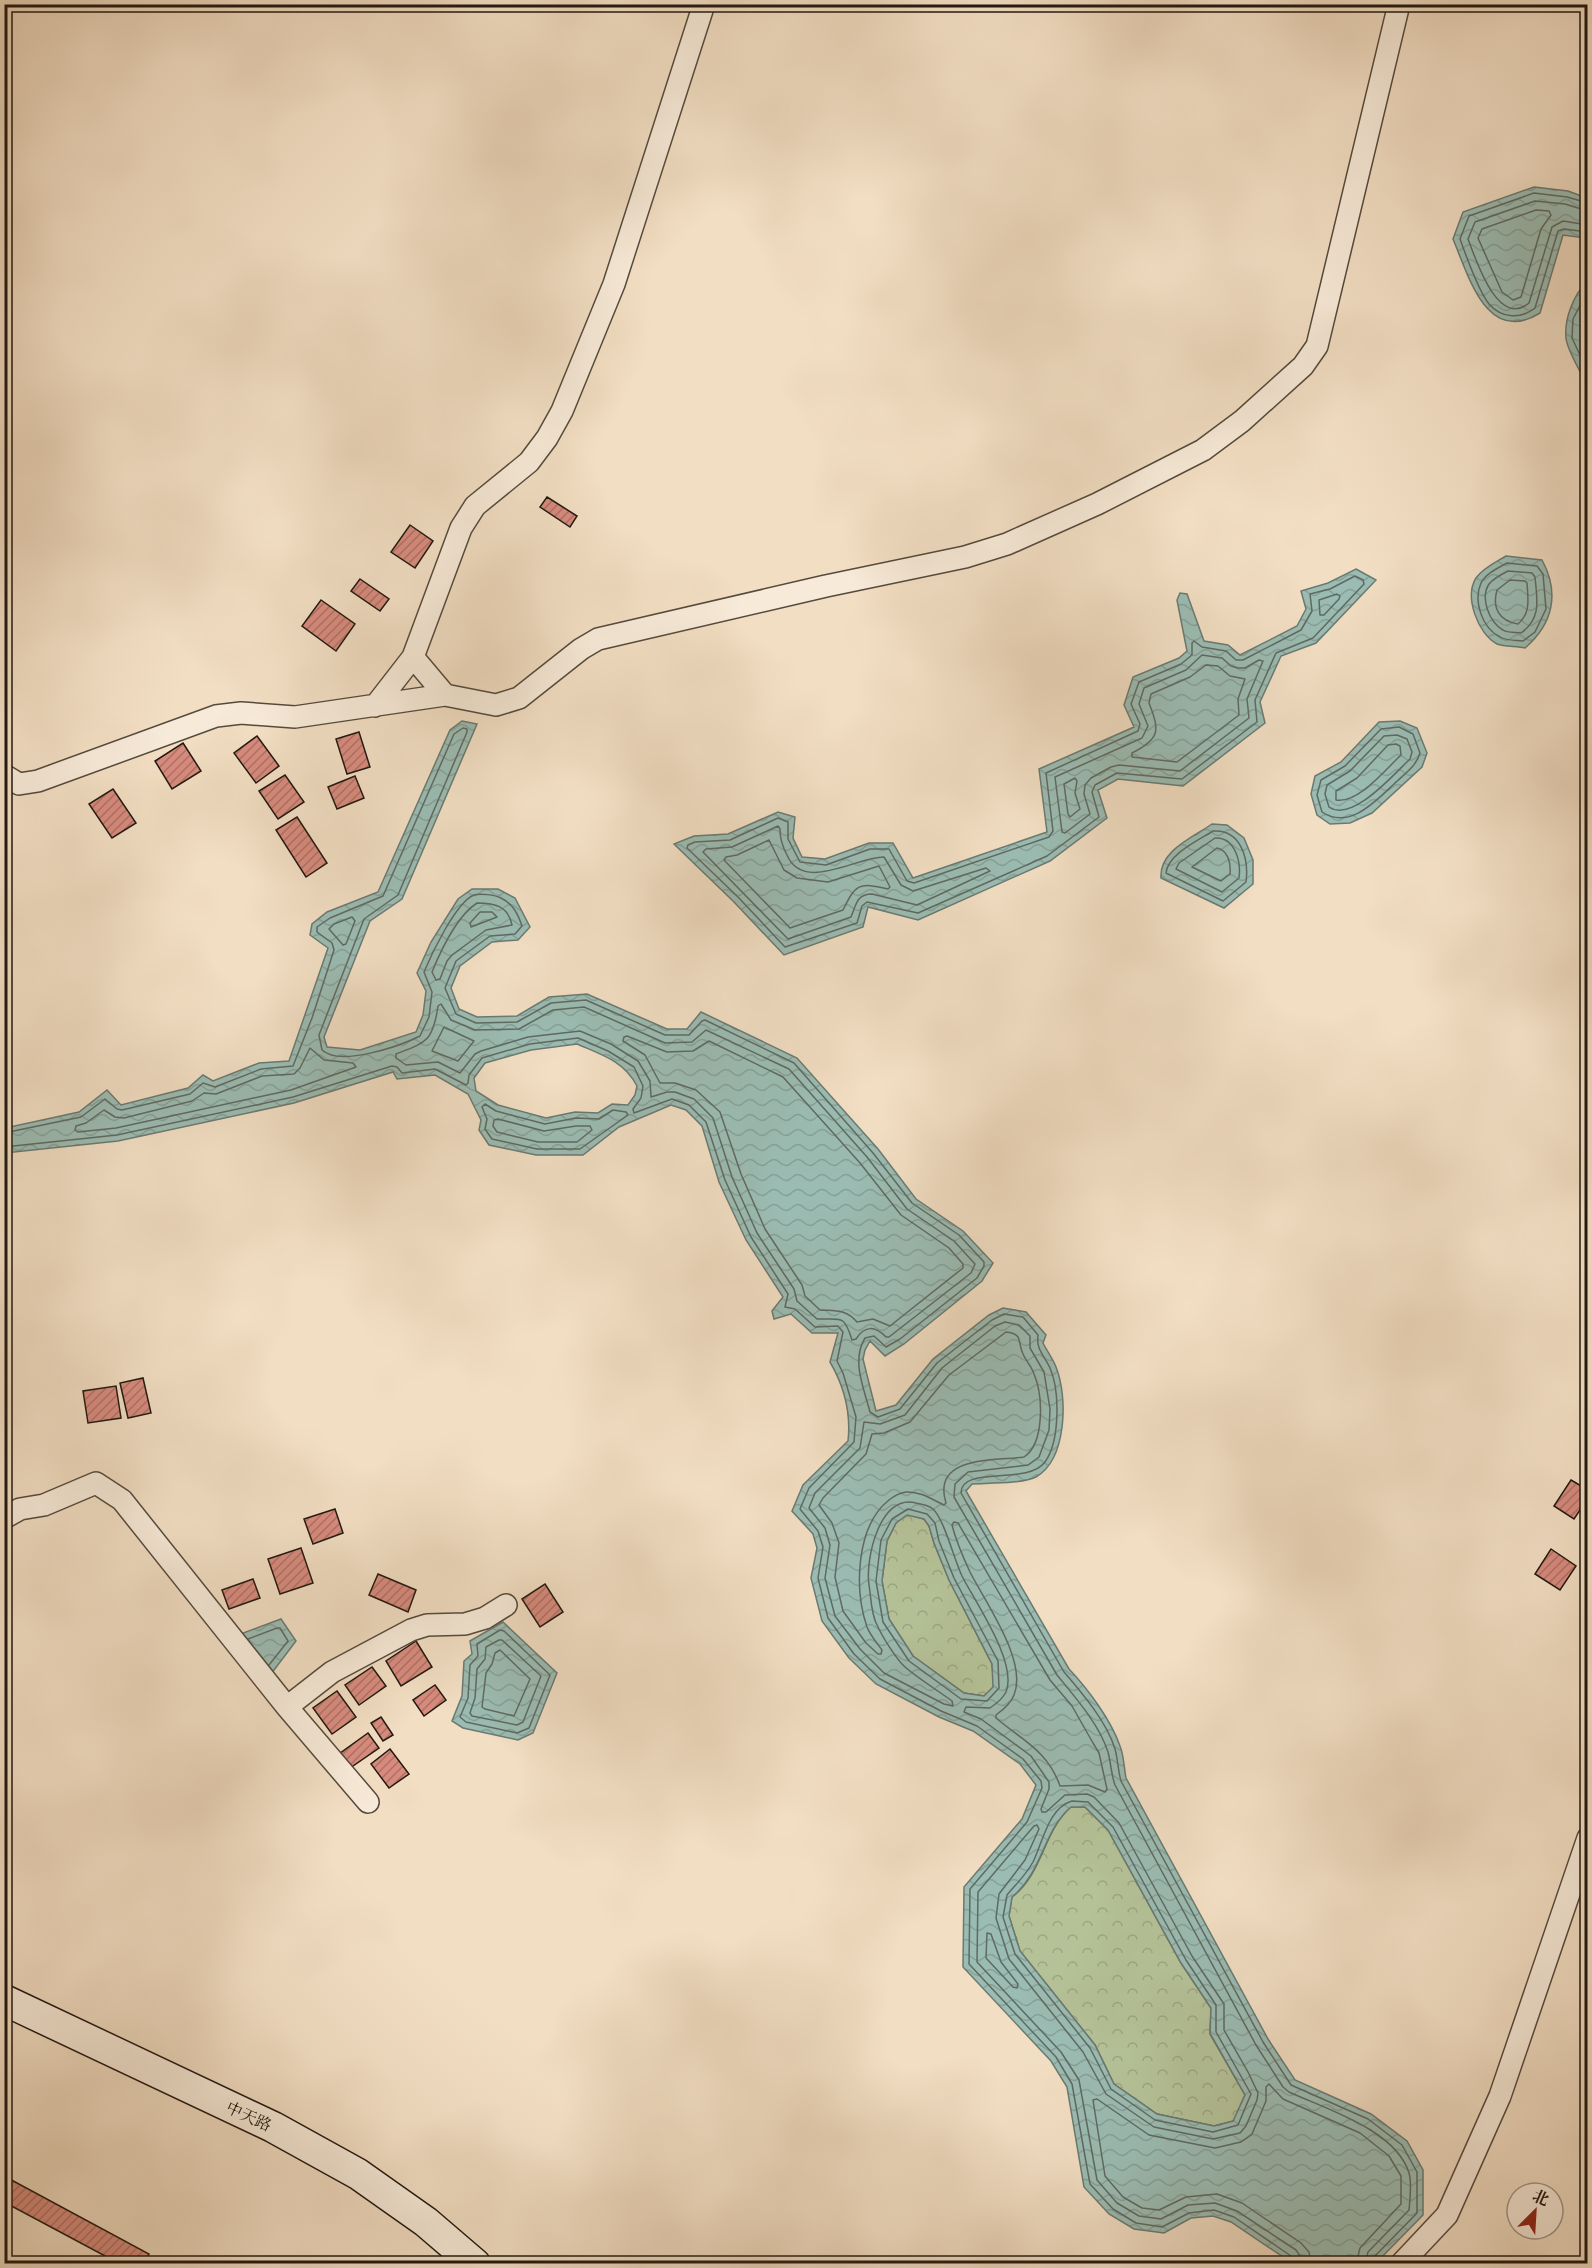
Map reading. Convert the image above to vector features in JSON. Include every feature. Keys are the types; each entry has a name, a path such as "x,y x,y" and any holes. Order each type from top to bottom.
{"main road":[{"name":"中天路","path":"4,2000 273,2127 358,2174 426,2222 474,2264"}],"street":[{"path":"375,706 412,657 461,528 475,506 529,462 548,438 562,411 614,284 704,4"},
{"path":"4,775 19,784 38,781 216,716 241,713 295,717 444,695 496,705 519,698 581,648 598,639 826,586 965,557 1007,544 1097,504 1203,450 1242,421 1303,366 1317,346 1399,4"},
{"path":"412,657 444,695"},
{"path":"4,1518 20,1509 44,1505 96,1483 122,1500 287,1707 368,1802"},
{"path":"287,1707 332,1672 411,1630 427,1625 465,1624 485,1618 506,1605"},
{"path":"1401,2264 1447,2215 1500,2096 1587,1838"}],"green space":[{"path":"907,1514 924,1519 929,1526 949,1580 992,1664 994,1687 984,1696 964,1693 913,1656 889,1619 882,1581 887,1541 896,1523"},
{"path":"1071,1807 1085,1807 1108,1830 1181,1963 1211,2008 1210,2034 1245,2095 1234,2121 1214,2126 1157,2114 1114,2084 1095,2045 1020,1951 1009,1916 1012,1897 1030,1877 1054,1828"}],"water":[{"path":"1534,187 1568,191 1587,198 1587,233 1585,238 1563,235 1540,313 1522,321 1506,321 1493,314 1483,303 1466,271 1453,239 1463,212"},
{"path":"1587,281 1587,386 1569,349 1566,330 1571,307"},
{"path":"1506,556 1542,560 1551,584 1551,607 1547,618 1535,639 1525,648 1500,645 1490,639 1479,624 1472,605 1476,578 1486,568"},
{"path":"1356,569 1376,580 1316,643 1281,656 1260,702 1265,723 1183,786 1118,779 1098,790 1107,818 1050,861 918,920 868,907 863,927 784,955 674,844 694,836 728,834 778,812 795,817 793,838 802,857 825,859 869,843 893,843 913,878 1047,832 1039,769 1134,727 1124,705 1133,677 1179,658 1187,651 1177,600 1180,593 1187,594 1204,641 1228,645 1240,655 1297,626 1306,609 1301,591 1328,583"},
{"path":"462,721 477,724 402,899 370,921 324,1037 327,1047 360,1050 416,1032 423,1015 426,991 417,973 431,942 458,899 472,889 498,889 515,898 530,927 518,940 492,942 460,966 451,988 459,1009 477,1017 517,1016 549,997 587,994 667,1029 687,1029 701,1012 797,1058 878,1149 916,1199 963,1231 993,1263 982,1281 904,1344 885,1356 870,1341 863,1359 876,1411 896,1405 933,1359 989,1315 1003,1308 1026,1312 1046,1335 1043,1343 1056,1367 1062,1394 1062,1427 1054,1456 1036,1477 1014,1482 972,1484 966,1491 1069,1669 1105,1715 1121,1750 1126,1778 1268,2039 1295,2080 1371,2114 1407,2141 1423,2170 1423,2215 1376,2263 1292,2263 1231,2222 1213,2216 1191,2218 1164,2233 1134,2229 1109,2214 1084,2187 1067,2087 1051,2061 963,1967 964,1887 1022,1819 1036,1785 1020,1764 973,1731 939,1717 876,1684 849,1658 822,1621 811,1578 817,1548 813,1534 792,1511 803,1485 848,1441 845,1400 830,1362 838,1333 812,1333 791,1314 774,1319 772,1311 783,1297 746,1240 719,1182 702,1126 686,1110 671,1105 619,1127 583,1155 536,1155 489,1145 479,1130 481,1120 468,1094 435,1075 397,1079 393,1072 294,1103 118,1141 5,1153 5,1128 79,1112 107,1090 121,1105 188,1088 203,1075 213,1081 259,1063 289,1061 328,948 310,935 312,924 327,912 378,892 450,730","holes":["577,1044 612,1060 632,1077 637,1086 635,1095 628,1105 612,1104 598,1113 575,1112 546,1118 498,1105 476,1091 474,1078 485,1063 531,1050","907,1515 924,1519 929,1526 949,1580 992,1664 993,1687 984,1696 964,1693 913,1656 889,1619 882,1581 887,1541 896,1523","1071,1807 1085,1807 1108,1830 1181,1963 1211,2008 1210,2033 1245,2095 1233,2121 1214,2126 1157,2114 1114,2084 1095,2045 1020,1951 1009,1916 1012,1897 1030,1876 1054,1827"]},
{"path":"1400,721 1417,728 1427,753 1422,767 1372,813 1350,823 1330,824 1317,815 1311,794 1315,776 1341,762 1379,722"},
{"path":"1212,824 1227,825 1244,838 1253,860 1253,884 1224,908 1161,878 1165,860 1171,853"},
{"path":"281,1619 296,1641 268,1678 235,1636"},
{"path":"503,1622 557,1673 533,1733 518,1740 463,1728 452,1721 462,1696 464,1661 472,1654 470,1641"}],"building":[{"path":"547,497 577,516 570,527 540,507"},
{"path":"410,525 433,541 415,568 391,552"},
{"path":"360,579 389,599 380,611 351,591"},
{"path":"321,600 355,624 336,651 302,626"},
{"path":"359,732 370,767 347,774 336,739"},
{"path":"257,736 279,766 256,783 234,753"},
{"path":"183,743 201,771 172,789 155,761"},
{"path":"285,775 304,802 278,819 259,791"},
{"path":"355,776 364,798 337,809 328,787"},
{"path":"113,789 136,823 112,838 89,804"},
{"path":"297,817 327,863 306,877 276,830"},
{"path":"143,1378 151,1413 128,1418 120,1383"},
{"path":"116,1386 121,1418 88,1423 83,1391"},
{"path":"1571,1480 1588,1490 1588,1498 1574,1519 1554,1506"},
{"path":"335,1509 343,1533 313,1544 304,1519"},
{"path":"301,1548 313,1583 280,1594 268,1559"},
{"path":"1551,1549 1576,1566 1560,1590 1535,1574"},
{"path":"378,1574 416,1590 408,1612 369,1595"},
{"path":"253,1579 260,1598 229,1609 222,1590"},
{"path":"545,1584 563,1612 540,1627 522,1599"},
{"path":"416,1641 432,1667 401,1686 386,1661"},
{"path":"372,1667 386,1686 359,1705 345,1685"},
{"path":"435,1685 446,1700 424,1716 413,1700"},
{"path":"337,1691 356,1717 332,1734 313,1708"},
{"path":"381,1717 393,1735 383,1741 371,1723"},
{"path":"368,1733 379,1748 350,1768 339,1754"},
{"path":"390,1749 409,1774 389,1788 371,1764"},
{"path":"4,2176 149,2254 144,2264 120,2264 4,2202"}]}
